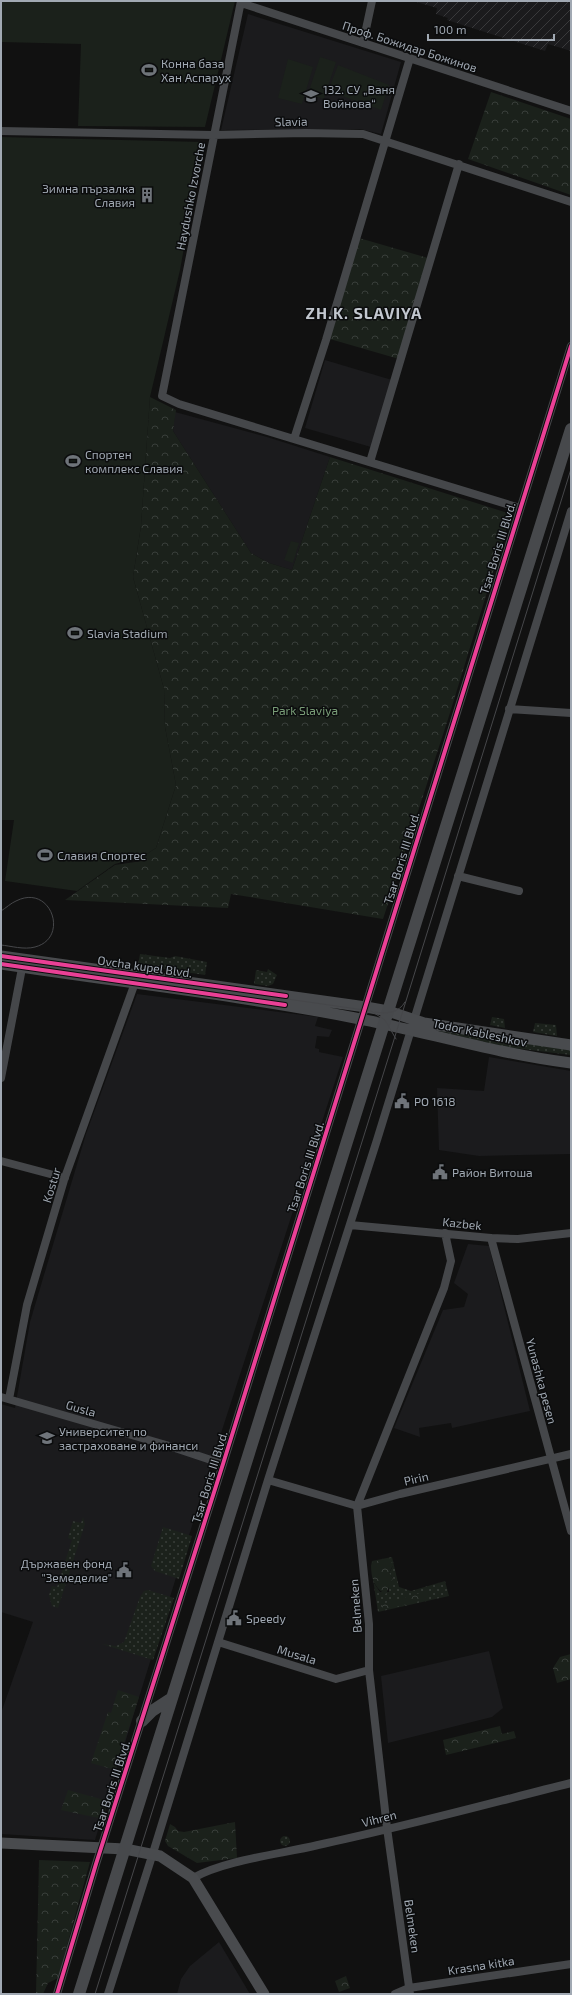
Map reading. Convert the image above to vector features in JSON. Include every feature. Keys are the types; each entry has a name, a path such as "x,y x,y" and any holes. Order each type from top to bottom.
{"main road":[{"path":"79,1994 571,429"},
{"name":"Ovcha kupel Blvd.","path":"1,956 23,963 388,1011"},
{"name":"Ovcha kupel Blvd.","path":"1,964 23,963"},
{"name":"Ovcha kupel Blvd.","path":"136,979 384,1024"},
{"name":"Todor Kableshkov","path":"388,1011 412,1025 424,1023 571,1045"},
{"name":"Todor Kableshkov","path":"384,1024 412,1025 571,1063"},
{"path":"142,1721 172,1698"},
{"path":"1,1843 125,1849 153,1853 174,1864 193,1878 264,1994"}],"street":[{"path":"363,43 372,1"},
{"name":"Проф. Божидар Божинов","path":"241,2 571,110"},
{"name":"Haydushko Izvorche","path":"241,2 213,135 162,396 179,404 294,439"},
{"path":"410,58 384,141 326,340 294,439 520,508"},
{"name":"Slavia","path":"1,131 213,135 306,133 363,134 459,164 571,202"},
{"path":"370,462 459,164"},
{"name":"Tsar Boris III Blvd.","path":"57,1994 571,346"},
{"path":"108,1994 268,1480 350,1225 571,511"},
{"path":"509,709 571,713"},
{"path":"458,876 519,891"},
{"path":"1,1078 23,963"},
{"name":"Kostur","path":"5,1398 27,1305 65,1178 136,979"},
{"path":"1,1161 65,1178"},
{"name":"Kazbek","path":"350,1225 491,1238 518,1239 571,1233"},
{"name":"Belmeken","path":"410,1991 387,1828 369,1670 369,1624 357,1506 444,1288 451,1261 445,1233"},
{"name":"Yunashka pesen","path":"491,1238 571,1531"},
{"name":"Gusla","path":"5,1398 166,1445 223,1464"},
{"name":"Pirin","path":"357,1506 400,1494 571,1454"},
{"path":"268,1480 357,1506"},
{"name":"Musala","path":"218,1642 336,1678 369,1670"},
{"name":"Vihren","path":"193,1878 206,1871 319,1845 571,1783"},
{"name":"Krasna kitka","path":"395,1994 571,1964"}],"shaded area":[{"path":"413,1 571,1 571,51 548,44 545,51 447,20 448,18 436,14 437,8"},
{"name":"132. СУ „Ваня Войнова“","path":"248,14 401,62 381,134 360,129 221,130"},
{"path":"325,360 392,380 371,447 305,428"},
{"path":"175,412 267,437 330,457 292,570 269,563 251,553 173,431"},
{"path":"137,994 318,1017 315,1026 332,1030 329,1037 317,1036 315,1048 319,1049 319,1052 343,1057 212,1461 95,1840 1,1834 1,1713 33,1622 1,1612 1,1404 15,1408 30,1322 86,1134"},
{"path":"489,1057 571,1071 571,1154 479,1156 439,1150 437,1088 484,1091"},
{"path":"468,1244 489,1246 530,1411 452,1428 451,1423 419,1428 420,1437 394,1428 443,1310 464,1307 468,1294 454,1283"},
{"path":"489,1651 503,1708 492,1717 388,1743 381,1676"},
{"path":"219,1942 250,1994 177,1994 181,1979 190,1966"}],"green space":[{"name":"Конна база Хан Аспарух","path":"1,1 235,1 205,127 78,126 81,44 1,42"},
{"path":"320,57 336,62 324,99 308,94"},
{"path":"288,59 313,67 302,104 278,98"},
{"path":"338,65 389,85 381,110 328,91"},
{"path":"491,92 571,119 571,195 468,159"},
{"name":"Спортен комплекс Славия","path":"1,137 203,142 180,270 150,397 141,526 133,577 164,689 165,727 176,785 156,848 142,857 115,864 77,891 5,881 14,820 1,820"},
{"path":"359,238 428,258 399,359 330,339"},
{"name":"Park Slaviya","path":"150,397 176,410 173,431 251,553 269,563 292,570 330,457 511,514 449,716 383,919 231,894 228,908 65,900 115,865 142,861 142,857 156,848 176,785 165,727 164,689 133,577 141,526"},
{"path":"291,541 299,543 293,563 284,560"},
{"path":"140,954 170,958 175,956 207,962 205,975 138,965"},
{"path":"268,969 277,975 273,984 268,986 254,984 256,970 267,972"},
{"path":"492,1017 504,1019 505,1028 490,1025"},
{"path":"535,1023 556,1025 557,1036 533,1032"},
{"path":"421,1027 571,1050 571,1055 505,1047"},
{"path":"83,1517 85,1524 58,1608 52,1606 49,1595 52,1586 57,1587 72,1540 68,1538 73,1521 81,1523"},
{"path":"163,1527 192,1536 179,1579 155,1571 151,1566"},
{"path":"392,1557 399,1587 411,1591 445,1581 449,1596 378,1612 371,1566 372,1561","holes":["393,1566 389,1573 393,1578 389,1585 389,1592 380,1592 374,1583"]},
{"path":"391,1558 393,1565 389,1573 393,1578 386,1594 376,1585 371,1571 373,1562"},
{"path":"148,1590 174,1598 153,1660 102,1644 116,1646 124,1642 140,1597 144,1591"},
{"path":"427,1591 428,1599 383,1610 382,1604"},
{"path":"571,1654 571,1679 557,1683 553,1668 560,1657"},
{"path":"118,1690 139,1697 115,1770 91,1763 108,1712 111,1713"},
{"path":"500,1726 502,1734 514,1731 516,1738 446,1755 443,1740"},
{"path":"68,1790 108,1801 103,1819 61,1810"},
{"path":"235,1822 237,1858 197,1863 168,1846 165,1841 170,1824 178,1831 184,1832"},
{"path":"283,1836 287,1836 289,1837 289,1845 283,1846 280,1843 280,1839"},
{"path":"39,1860 90,1862 58,1978 48,1983 43,1994 36,1994"},
{"path":"346,1976 350,1988 339,1992 335,1981"}],"tram line":[{"path":"95,1994 571,469"},
{"path":"1,911 12,903 28,897 39,899 47,905 52,914 54,924 52,933 46,942 35,947 22,948 1,945"},
{"path":"1,958 371,1011 385,1020 396,1039"},
{"path":"375,1012 383,1013 396,1011 405,1002"}],"cycle path":[{"path":"57,1994 96,1864 223,1464 571,346"},
{"path":"1,956 286,996"},
{"path":"1,964 285,1005"}],"place":[{"name":"Конна база Хан Аспарух","path":"149,70"},
{"name":"132. СУ „Ваня Войнова“","path":"311,96"},
{"name":"Зимна пързалка Славия","path":"147,195"},
{"name":"Спортен комплекс Славия","path":"73,461"},
{"name":"Slavia Stadium","path":"75,633"},
{"name":"Славия Спортес","path":"45,855"},
{"name":"PO 1618","path":"402,1101"},
{"name":"Район Витоша","path":"440,1172"},
{"name":"Университет по застраховане и финанси","path":"47,1438"},
{"name":"Държавен фонд \"Земеделие\"","path":"124,1570"},
{"name":"Speedy","path":"234,1618"}],"district":[{"name":"ZH.K. SLAVIYA","path":"364,312"}]}
